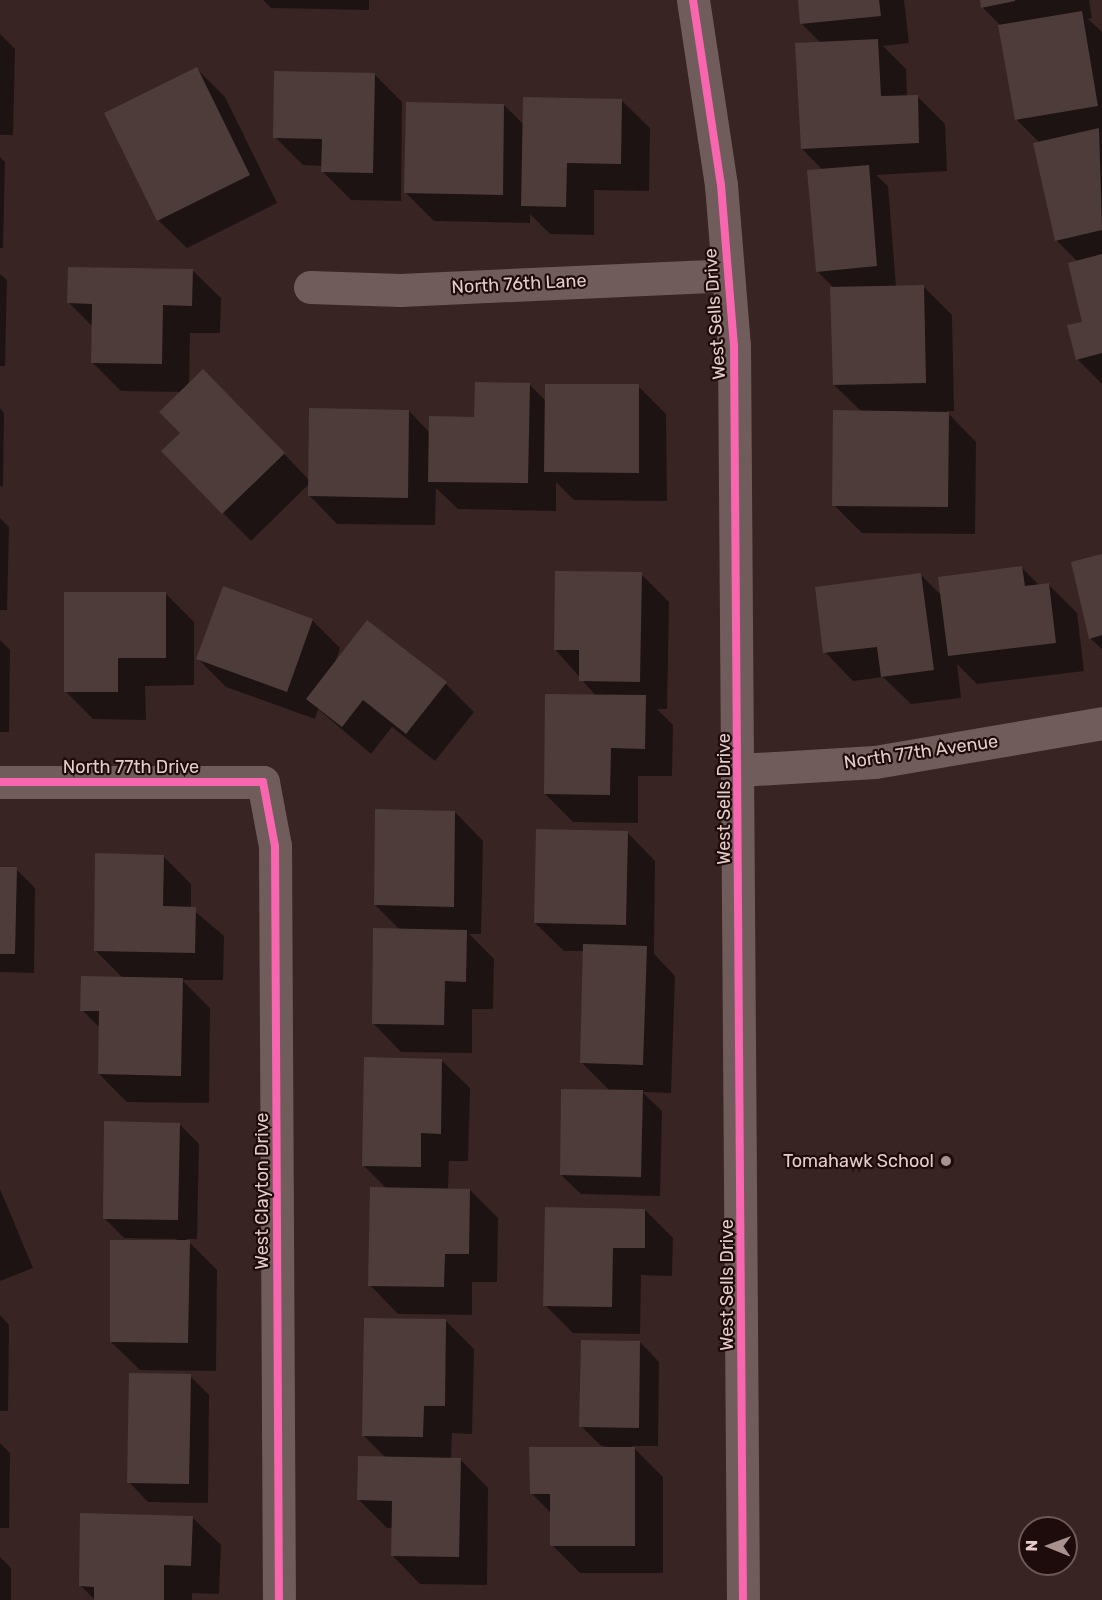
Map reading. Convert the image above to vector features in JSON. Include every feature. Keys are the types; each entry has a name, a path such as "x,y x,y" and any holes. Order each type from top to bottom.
{"street":[{"name":"West Sells Drive","path":"693,0 721,185 734,345 739,770 743,1600"},
{"name":"North 76th Lane","path":"310,287 400,290 728,275"},
{"name":"North 77th Avenue","path":"739,770 875,762 1102,723"},
{"name":"North 77th Drive","path":"0,782 263,782"},
{"name":"West Clayton Drive","path":"263,782 275,846 279,1600"}],"building":[{"path":"798,0 879,0 881,16 800,24"},
{"path":"980,0 1015,0 1015,1 981,8"},
{"path":"1082,11 1098,106 1015,120 998,25"},
{"path":"878,39 881,96 918,95 919,143 801,149 795,43"},
{"path":"197,67 250,175 157,221 104,113"},
{"path":"274,71 375,73 373,173 321,172 322,139 273,138"},
{"path":"523,97 622,99 621,164 567,163 566,207 521,206"},
{"path":"406,102 504,104 503,195 404,193"},
{"path":"1099,128 1102,230 1055,241 1033,143"},
{"path":"869,165 877,266 816,272 807,170"},
{"path":"1102,254 1102,353 1076,360 1067,325 1082,322 1068,263"},
{"path":"68,267 193,269 192,306 163,305 162,364 91,363 92,304 67,303"},
{"path":"924,285 926,383 833,385 830,287"},
{"path":"203,369 285,453 222,514 161,451 180,433 159,412"},
{"path":"475,382 530,383 528,483 428,482 429,416 474,417"},
{"path":"545,384 639,384 639,473 544,472"},
{"path":"309,408 409,410 408,498 308,496"},
{"path":"833,410 949,412 948,507 832,506"},
{"path":"1102,554 1102,635 1089,639 1071,562"},
{"path":"1022,566 1025,586 1049,583 1056,643 948,656 938,577"},
{"path":"555,571 642,572 640,682 579,681 579,650 554,650"},
{"path":"921,573 934,670 881,677 877,647 823,653 815,587"},
{"path":"223,586 313,619 287,692 196,659"},
{"path":"64,592 166,592 166,658 118,658 118,692 64,692"},
{"path":"367,620 447,682 406,734 363,700 342,727 306,699"},
{"path":"545,694 646,695 645,749 611,748 610,795 544,794"},
{"path":"375,809 455,811 454,907 374,905"},
{"path":"536,829 628,831 626,925 534,923"},
{"path":"95,853 164,855 163,906 196,907 195,953 94,951"},
{"path":"0,867 17,867 15,954 0,954"},
{"path":"373,928 467,930 466,982 445,981 444,1025 372,1024"},
{"path":"583,944 647,946 643,1065 580,1063"},
{"path":"81,976 183,978 181,1076 98,1074 99,1011 80,1011"},
{"path":"364,1057 442,1059 441,1134 421,1133 421,1167 362,1166"},
{"path":"561,1089 643,1090 641,1177 560,1175"},
{"path":"104,1121 180,1123 178,1220 103,1219"},
{"path":"370,1187 470,1189 469,1254 445,1254 444,1287 368,1286"},
{"path":"545,1207 645,1209 645,1248 613,1248 612,1307 543,1306"},
{"path":"110,1240 190,1240 188,1343 110,1342"},
{"path":"364,1318 446,1319 445,1406 424,1406 423,1437 362,1436"},
{"path":"581,1340 640,1341 639,1428 579,1427"},
{"path":"129,1373 191,1374 189,1484 127,1483"},
{"path":"529,1447 635,1447 635,1546 550,1546 550,1494 530,1494"},
{"path":"358,1456 461,1458 459,1557 391,1556 392,1501 357,1500"},
{"path":"80,1513 193,1516 191,1566 164,1565 164,1600 94,1600 94,1587 79,1586"}],"cycle path":[{"path":"693,0 721,185 734,345 743,1600"},
{"path":"0,782 263,782 275,846 279,1600"}],"place":[{"name":"Tomahawk School","path":"946,1161"}]}
